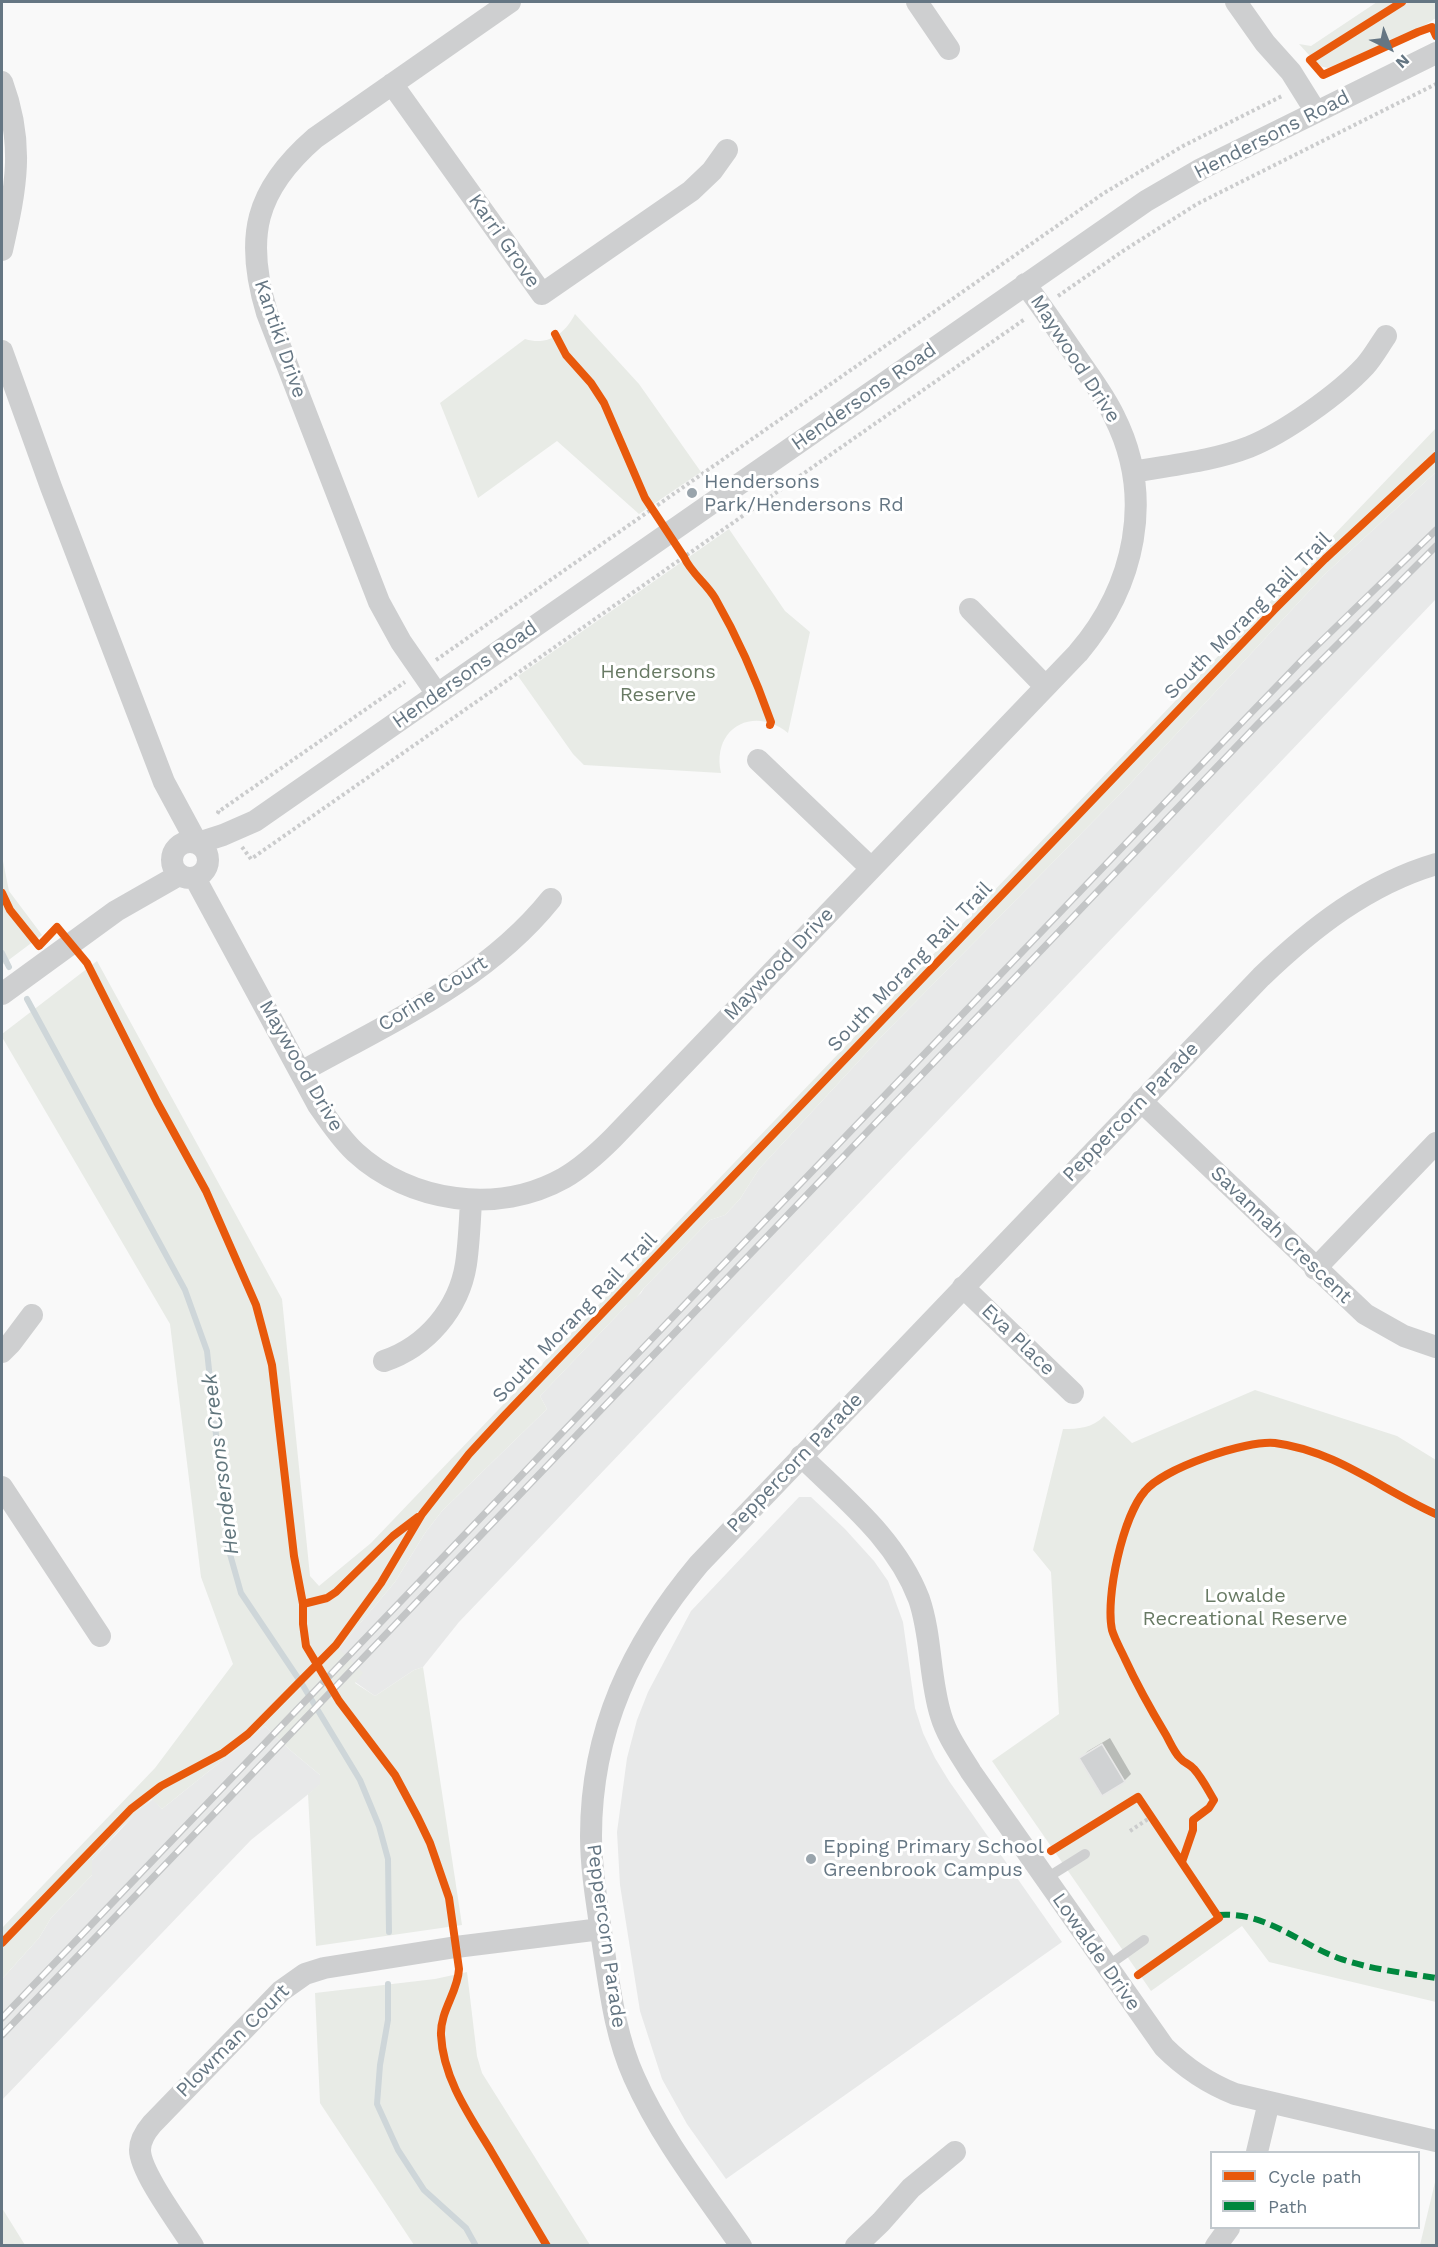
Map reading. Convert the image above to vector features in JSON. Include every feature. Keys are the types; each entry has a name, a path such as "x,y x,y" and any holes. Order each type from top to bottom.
{"street":[{"name":"Kantiki Drive","path":"437,694 401,642 379,602 267,313 258,285 255,255 264,200 279,174 294,156 315,138 510,2"},
{"path":"917,2 949,49"},
{"path":"1236,2 1265,43 1280,78 1309,116"},
{"name":"Hendersons Road","path":"198,843 255,821 1116,220 1170,186 1437,53"},
{"path":"2,82 11,110 17,166 14,195 2,250"},
{"name":"Karri Grove","path":"392,84 542,294 691,190 712,171 727,150"},
{"name":"Maywood Drive","path":"185,864 333,1127 355,1151 378,1170 401,1183 427,1193 471,1200 502,1198 532,1192 562,1179 587,1163 1045,686 1093,634 1110,608 1122,582 1132,546 1136,510 1133,472 1125,441 1098,389 1025,284"},
{"path":"1133,472 1225,454 1269,438 1350,381 1366,364 1386,336"},
{"path":"2,351 46,477 164,782 185,864 206,851 198,843 164,782"},
{"path":"970,609 1045,686"},
{"path":"758,760 871,868"},
{"name":"Hendersons Road","path":"2,994 185,864 229,849 255,821"},
{"name":"Peppercorn Parade","path":"741,2246 662,2130 633,2075 612,2003 591,1837 594,1790 600,1751 626,1674 645,1637 677,1590 801,1456 1261,977 1313,929 1343,908 1378,888 1437,864"},
{"name":"Corine Court","path":"301,1072 462,981 514,940 550,899"},
{"name":"Savannah Crescent","path":"1141,1101 1365,1314 1404,1336 1437,1347"},
{"path":"1316,1269 1437,1143"},
{"path":"384,1361 401,1355 418,1344 437,1326 451,1307 462,1284 466,1264 471,1200"},
{"name":"Eva Place","path":"963,1287 1073,1393"},
{"path":"2,1352 32,1315"},
{"name":"Lowalde Drive","path":"801,1456 858,1511 898,1557 920,1601 927,1631 936,1694 945,1727 971,1772 1164,2047 1179,2062 1216,2086 1269,2102 1437,2141"},
{"path":"2,1487 99,1636"},
{"name":"Plowman Court","path":"193,2246 144,2167 140,2150 141,2142 152,2124 292,1981 324,1968 456,1947 601,1929"},
{"path":"1257,2151 1269,2102"},
{"path":"856,2246 911,2188 955,2152"},
{"path":"1216,2246 1228,2229"}],"lane":[{"path":"1045,1879 1085,1854"},
{"path":"1106,1967 1144,1941"}],"path":[{"path":"1130,1831 1151,1817"}],"shaded area":[{"path":"1436,472 1436,599 459,1622 423,1667 414,1670 375,1696 355,1682 339,1648 395,1582 425,1533 442,1511 547,1409 540,1396 710,1220 725,1215 740,1199 759,1169 882,1036 1127,787 1325,574"},
{"name":"Epping Primary School Greenbrook Campus","path":"799,1497 811,1497 845,1529 874,1561 888,1581 903,1622 915,1708 923,1733 935,1758 1062,1942 726,2179 687,2124 662,2079 640,2011 620,1885 617,1832 627,1758 637,1720 648,1692 691,1611"},
{"path":"265,1726 320,1775 321,1784 251,1840 2,2100 2,1979 39,1938 51,1918 92,1875 92,1860 138,1811 153,1799 162,1809"}],"green space":[{"path":"1377,2 1436,2 1436,18 1422,27 1328,68 1319,66 1299,44 1311,46"},
{"path":"575,314 639,384 701,472 639,514 557,441 478,498 440,403 525,339 541,341 555,337 561,333"},
{"path":"1436,428 1436,472 1325,574 1127,787 882,1036 759,1169 740,1199 725,1215 710,1220 540,1396 547,1409 442,1511 425,1533 395,1582 339,1648 363,1673 355,1683 375,1696 414,1670 423,1667 462,1925 316,1946 308,1794 320,1784 320,1775 265,1726 162,1809 152,1799 122,1827 92,1860 92,1875 51,1918 39,1938 2,1979 2,1928 155,1768 233,1664 201,1577 170,1324 2,1034 97,961 282,1299 310,1576 319,1586 371,1543"},
{"name":"Hendersons Reserve","path":"729,529 785,611 810,632 788,733 775,725 762,721 749,721 738,726 729,733 722,744 721,773 584,765 573,754 518,676"},
{"path":"2,856 9,891 42,935 2,965"},
{"name":"Lowalde Recreational Reserve","path":"1255,1390 1397,1436 1436,1460 1436,2002 1269,1962 1242,1926 1151,1991 992,1761 1059,1714 1051,1572 1033,1550 1063,1429 1090,1425 1104,1416 1132,1443"},
{"path":"467,1972 477,2056 482,2073 590,2245 414,2245 320,2103 315,1993 435,1979"},
{"path":"1436,2178 1436,2245 1420,2245"},
{"path":"2,2208 25,2245 2,2245"}],"building":[{"path":"1102,1744 1125,1782 1102,1796 1079,1758"}],"waterway":[{"name":"Hendersons Creek","path":"2,953 9,967"},
{"name":"Hendersons Creek","path":"27,999 185,1290 207,1351 228,1547 241,1593 302,1684 360,1780 379,1826 388,1859 389,1932"},
{"name":"Hendersons Creek","path":"388,1984 388,2020 380,2065 377,2104 398,2150 424,2190 466,2228 476,2246"}],"railway":[{"path":"2,2018 1222,743 1304,658 1436,530"},
{"path":"2,2035 1257,725 1436,546"}],"marked path":[{"path":"1218,1915 1235,1915 1266,1923 1323,1952 1350,1962 1436,1978"}],"cycle path":[{"path":"1402,2 1310,60 1323,75 1432,27 1436,36"},
{"path":"555,334 566,355 591,383 604,403 645,498 723,613 753,674 771,722 770,725"},
{"name":"South Morang Rail Trail","path":"2,1943 131,1809 161,1786 223,1753 248,1734 336,1645 381,1583 422,1514 469,1454 504,1416 1274,610 1325,559 1436,456"},
{"path":"2,893 10,910 39,946 57,927 87,963 157,1102 206,1191 256,1305 272,1365 294,1556 303,1604 306,1646 339,1701 395,1775 430,1843 449,1898 459,1969 456,1986 441,2026 447,2066 458,2096 547,2246"},
{"path":"1182,1862 1193,1830 1193,1820 1209,1808 1214,1800 1197,1773 1176,1753 1134,1678 1112,1630 1111,1598 1118,1558 1130,1519 1145,1491 1169,1473 1206,1457 1245,1446 1275,1443 1319,1454 1436,1514"},
{"path":"303,1604 327,1598 336,1592 393,1536 418,1517"},
{"path":"1051,1851 1138,1797 1219,1918 1138,1975"}],"place":[{"name":"Hendersons Park/Hendersons Rd","path":"692,493"},
{"name":"Epping Primary School Greenbrook Campus","path":"811,1859"}]}
